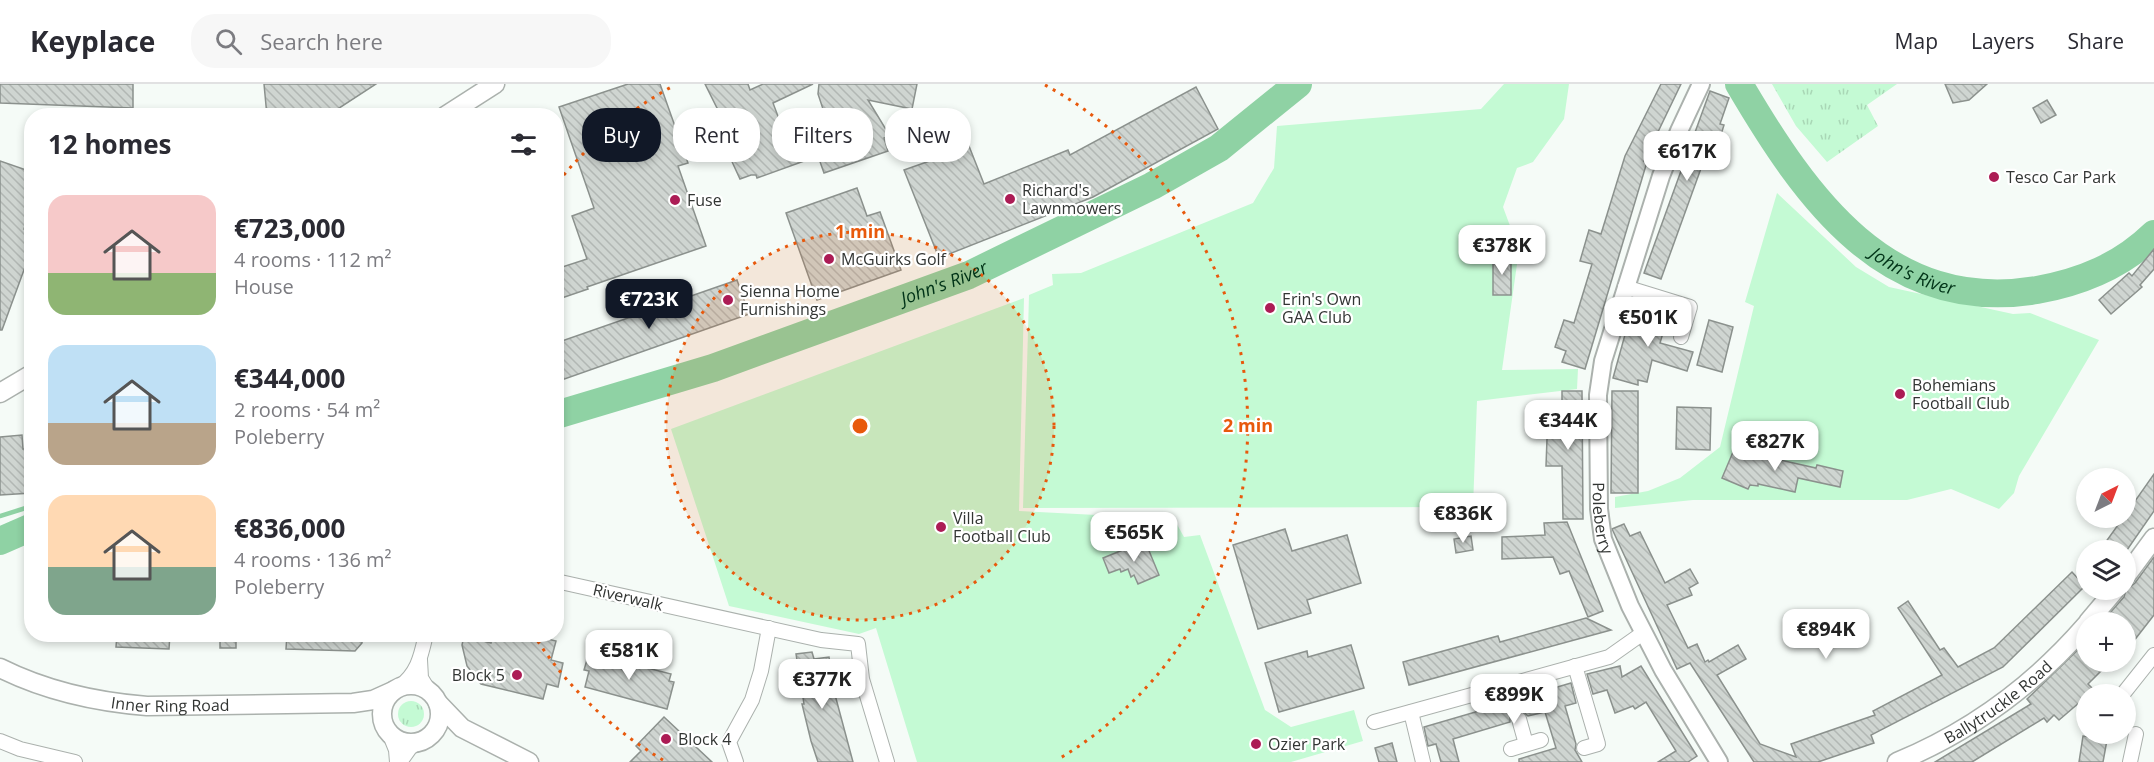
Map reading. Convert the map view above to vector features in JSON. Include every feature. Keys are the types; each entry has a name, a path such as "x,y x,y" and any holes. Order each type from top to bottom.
{"main road":[{"path":"458,108 495,84"},
{"path":"0,393 24,379"},
{"path":"2136,562 2154,538"},
{"name":"Ballytruckle Road","path":"2097,612 2107,600"},
{"name":"Ballytruckle Road","path":"1896,762 1954,736 2008,700 2048,666 2076,636"},
{"name":"Inner Ring Road","path":"0,668 40,685 119,704 172,706 346,704 373,700 396,689"},
{"path":"476,736 452,733 422,741 404,742 388,731 382,712 387,697 396,689 415,685 433,697 454,721 476,736 529,762"},
{"path":"422,741 435,730 438,723 440,710 433,697"},
{"name":"Inner Ring Road","path":"346,704 371,714 388,731"}],"street":[{"name":"Poleberry","path":"1701,84 1661,176 1603,361 1599,384 1599,509 1606,548 1642,633 1719,762"},
{"path":"1625,287 1690,307 1681,337"},
{"name":"Riverwalk","path":"564,583 821,639 858,644 862,679 887,762"},
{"path":"736,762 729,742 752,700 761,671 769,628"},
{"path":"1374,722 1511,691 1575,666 1609,657 1642,633"},
{"path":"396,689 412,675 424,642"},
{"path":"2131,684 2154,655"},
{"path":"420,658 421,678 433,697"},
{"path":"1575,666 1598,744 1584,748"},
{"path":"1411,712 1423,762"},
{"path":"1519,719 1526,744"},
{"path":"388,731 398,762"},
{"path":"1511,749 1542,740"},
{"path":"0,741 75,762"},
{"path":"398,762 410,748 422,741"},
{"path":"2130,762 2134,744"}],"green space":[{"name":"Erin's Own GAA Club","path":"1504,84 1569,84 1564,119 1533,162 1517,168 1503,207 1519,250 1502,370 1578,369 1577,389 1477,401 1473,507 1023,508 1029,295 1053,285 1052,274 1081,273 1253,203 1274,168 1277,126 1481,109"},
{"path":"1772,84 1897,84 1867,105 1878,126 1827,162 1796,126"},
{"name":"Bohemians Football Club","path":"1777,193 1856,267 1889,287 2013,314 2030,313 2099,340 2019,476 2014,493 1999,509 1951,489 1907,500 1693,500 1615,508 1615,497 1648,491 1680,478 1720,447 1754,306 1745,302"},
{"name":"Villa Football Club","path":"1024,298 1019,511 1174,519 1184,537 1200,535 1265,710 1291,727 1354,710 1363,741 1291,762 917,762 876,628 859,634 729,606 671,429"},
{"path":"411,701 420,705 424,714 420,723 411,727 402,723 398,714 402,705"}],"building":[{"path":"0,84 133,84 133,108 0,103"},
{"path":"264,84 376,84 339,108 266,108"},
{"path":"628,84 660,84 673,121 673,162 688,162 678,166 706,246 587,287 588,289 564,297 564,266 587,259 572,216 594,208 564,121 564,108 559,108"},
{"path":"705,84 748,84 750,90 763,84 813,84 773,103 775,108 772,108 772,162 801,162 757,178 756,175 751,175 740,179 732,162 760,162 760,108 717,108"},
{"path":"819,84 917,84 912,108 868,100 873,108 823,108 818,94"},
{"path":"1661,84 1681,84 1644,161 1647,162 1585,369 1562,362 1566,351 1555,347 1564,320 1574,323 1592,264 1580,261 1589,230 1601,234 1625,156"},
{"path":"1945,84 1987,84 1969,100 1953,103"},
{"path":"1196,87 1218,129 1093,197 939,258 904,170 927,162 971,162 971,151 984,184 1068,150 1070,155"},
{"path":"1710,91 1729,98 1720,124 1724,125 1719,141 1712,138 1661,279 1644,273"},
{"path":"2047,100 2056,115 2041,123 2033,108"},
{"path":"873,108 885,128 885,152 873,156"},
{"path":"0,161 24,169 24,270 2,330 0,330"},
{"path":"820,162 856,162 824,173"},
{"path":"857,188 867,216 880,212 901,270 817,300 786,213"},
{"path":"2154,249 2154,269 2140,285 2142,287 2111,314 2099,300 2129,273 2132,276"},
{"path":"1493,256 1511,256 1511,295 1493,295"},
{"path":"737,280 749,314 564,379 564,340"},
{"path":"1646,303 1662,308 1661,314 1668,316 1660,343 1693,352 1687,371 1652,360 1647,382 1638,380 1638,385 1613,378 1626,331 1631,332 1638,307 1644,308"},
{"path":"1709,320 1733,327 1722,372 1697,365"},
{"path":"1562,391 1582,391 1583,519 1563,519 1562,466 1546,466 1548,412 1562,412"},
{"path":"1612,391 1638,391 1638,493 1611,493"},
{"path":"1677,407 1711,408 1710,450 1676,449"},
{"path":"22,435 24,494 0,495 0,437"},
{"path":"1736,445 1763,456 1816,468 1817,465 1843,471 1840,487 1798,478 1795,492 1758,484 1758,486 1750,485 1748,489 1722,478"},
{"path":"2154,474 2154,511 2134,540 2107,540 2116,528 2136,528 2136,500"},
{"path":"1567,522 1603,611 1588,617 1569,571 1560,574 1553,557 1502,559 1502,537 1545,535 1544,523"},
{"path":"1624,524 1630,536 1640,532 1665,583 1690,569 1698,583 1689,588 1692,595 1667,605 1688,648 1697,644 1705,662 1708,660 1709,662 1738,645 1746,659 1717,675 1760,744 1796,757 1791,744 1875,715 1873,711 1942,675 1898,608 1908,601 1940,650 1944,648 1958,667 1994,648 2072,572 2076,576 2076,595 2003,667 1871,735 1874,743 1818,762 1754,762 1690,663 1677,669 1612,529"},
{"path":"1285,529 1292,551 1347,535 1361,583 1307,600 1311,613 1258,629 1233,545"},
{"path":"1471,536 1473,550 1456,553 1454,539"},
{"path":"1145,541 1159,575 1138,584 1134,575 1131,577 1128,569 1109,573 1103,558"},
{"path":"2154,557 2154,615 2136,638 2136,612 2111,612 2121,600 2136,600 2136,582"},
{"path":"1586,618 1611,630 1409,685 1403,662 1498,636 1500,642"},
{"path":"116,642 169,642 169,649 116,647"},
{"path":"220,642 236,642 236,648 220,648"},
{"path":"286,642 362,642 355,651 286,649"},
{"name":"Block 5","path":"463,642 556,642 551,660 563,663 558,687 547,684 543,699 481,684 467,666"},
{"path":"1351,645 1364,688 1279,712 1265,663 1307,651 1308,657"},
{"path":"812,652 814,659 829,657 834,691 853,762 818,762 802,704 804,704 796,654"},
{"path":"2076,652 2076,672 2100,672 2088,684 2076,684 2076,705 2059,720 2054,715 2047,722 2044,718 1972,762 1935,762 2031,704 2027,699"},
{"path":"589,653 671,674 669,681 674,682 667,709 585,687 589,671 584,670"},
{"path":"1620,666 1622,677 1641,666 1697,756 1688,762 1658,762 1676,751 1646,702 1635,709 1633,706 1615,713 1607,690 1593,694 1587,674"},
{"path":"1571,683 1576,703 1565,706 1576,744 1575,750 1582,762 1519,762 1519,759 1556,748 1545,712 1528,716 1522,711 1516,711 1510,716 1510,722 1453,739 1459,762 1441,762 1436,744 1428,746 1424,727 1496,706 1527,694 1527,696"},
{"name":"Block 4","path":"664,717 712,762 630,762 641,751 636,746"},
{"path":"1392,743 1397,762 1379,762 1375,748"},
{"path":"2082,744 2106,744 2103,762 2079,762"}],"waterway":[{"name":"John's River","path":"564,413 713,368 969,275 1152,186 1219,148 1298,84"},
{"name":"John's River","path":"1739,84 1793,168 1823,206 1857,239 1894,266 1937,284 1984,293 2054,287 2114,264 2154,234"},
{"path":"0,516 24,508"},
{"name":"John's River","path":"0,541 24,530"}],"tunnel":[{"path":"1513,698 1519,719"}],"place":[{"name":"Tesco Car Park","path":"1994,177"},
{"name":"Richard's Lawnmowers","path":"1010,199"},
{"name":"Fuse","path":"675,200"},
{"name":"McGuirks Golf","path":"829,259"},
{"name":"Sienna Home Furnishings","path":"728,300"},
{"name":"Erin's Own GAA Club","path":"1270,308"},
{"name":"Bohemians Football Club","path":"1900,394"},
{"name":"Villa Football Club","path":"941,527"},
{"name":"Block 5","path":"517,675"},
{"name":"Block 4","path":"666,739"},
{"name":"Ozier Park","path":"1256,744"}]}
